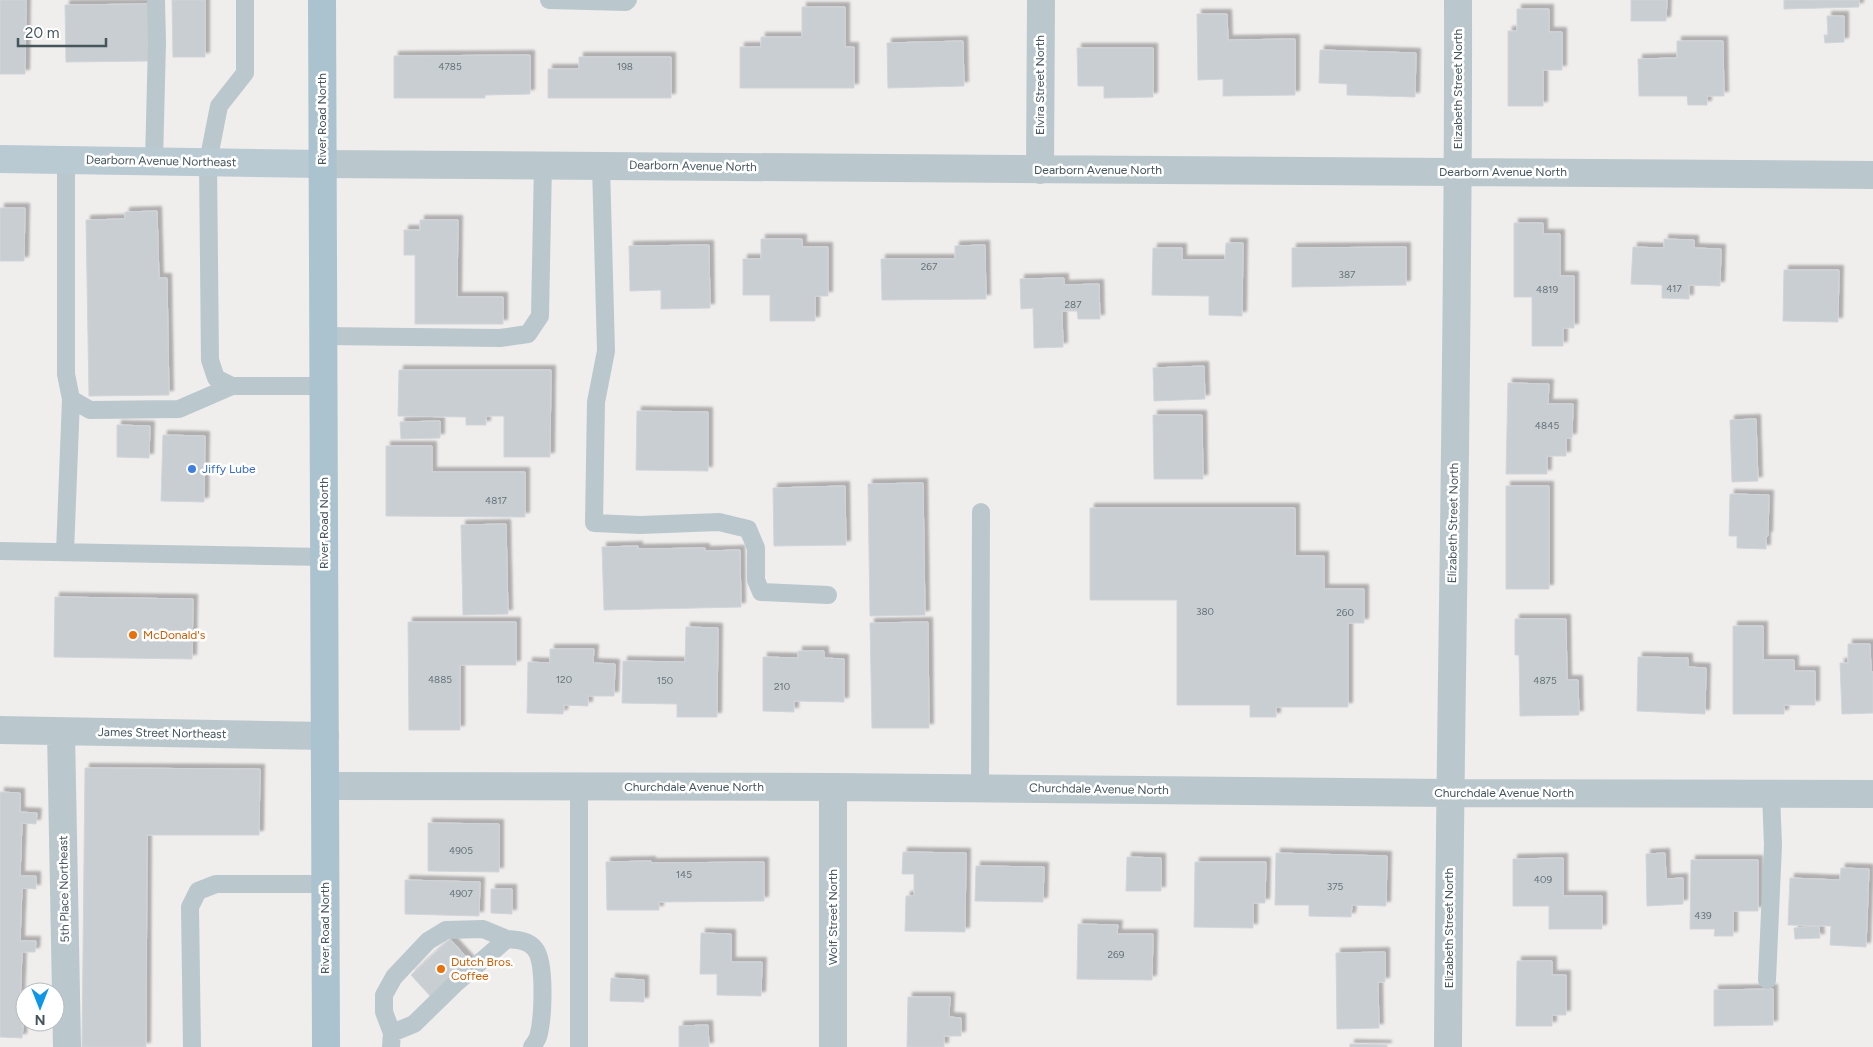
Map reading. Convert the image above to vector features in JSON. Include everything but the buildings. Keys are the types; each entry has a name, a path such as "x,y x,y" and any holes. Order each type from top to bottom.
{"main road":[{"name":"River Road North","path":"322,0 326,1047"}],"street":[{"name":"Elvira Street North","path":"1040,170 1041,0"},
{"name":"Elizabeth Street North","path":"1448,1047 1449,792 1458,172 1458,0"},
{"name":"Dearborn Avenue Northeast","path":"0,159 322,164"},
{"name":"Dearborn Avenue North","path":"322,164 543,164 1040,170 1873,175"},
{"name":"James Street Northeast","path":"0,730 325,736"},
{"name":"5th Place Northeast","path":"61,732 67,1047"},
{"name":"Churchdale Avenue North","path":"325,786 833,787 1873,794"},
{"name":"Wolf Street North","path":"833,787 833,1047"}],"lane":[{"path":"154,161 157,42 156,0"},
{"path":"232,386 216,378 210,360 208,162 219,106 245,73 245,0"},
{"path":"549,0 626,2 628,0"},
{"path":"65,552 71,399 66,374 66,160"},
{"path":"323,336 500,338 528,334 540,316 543,164"},
{"path":"602,165 606,351 596,402 594,523 719,522 748,529 756,548 756,580 761,592 828,595"},
{"path":"71,399 90,410 179,409 232,386 324,386"},
{"path":"980,788 981,512"},
{"path":"0,550 324,557"},
{"path":"579,787 579,1047"},
{"path":"1767,980 1773,845 1771,794"},
{"path":"192,1047 190,907 198,891 216,884 325,884"},
{"path":"507,939 448,990 414,1024 392,1040 384,1012 384,995 394,977 428,941 446,930 482,930 507,939 524,941 536,950 541,971 542,1009 538,1038 532,1047"}],"place":[{"name":"Jiffy Lube","path":"192,469"},
{"name":"McDonald's","path":"133,635"},
{"name":"Dutch Bros. Coffee","path":"441,969"}]}
